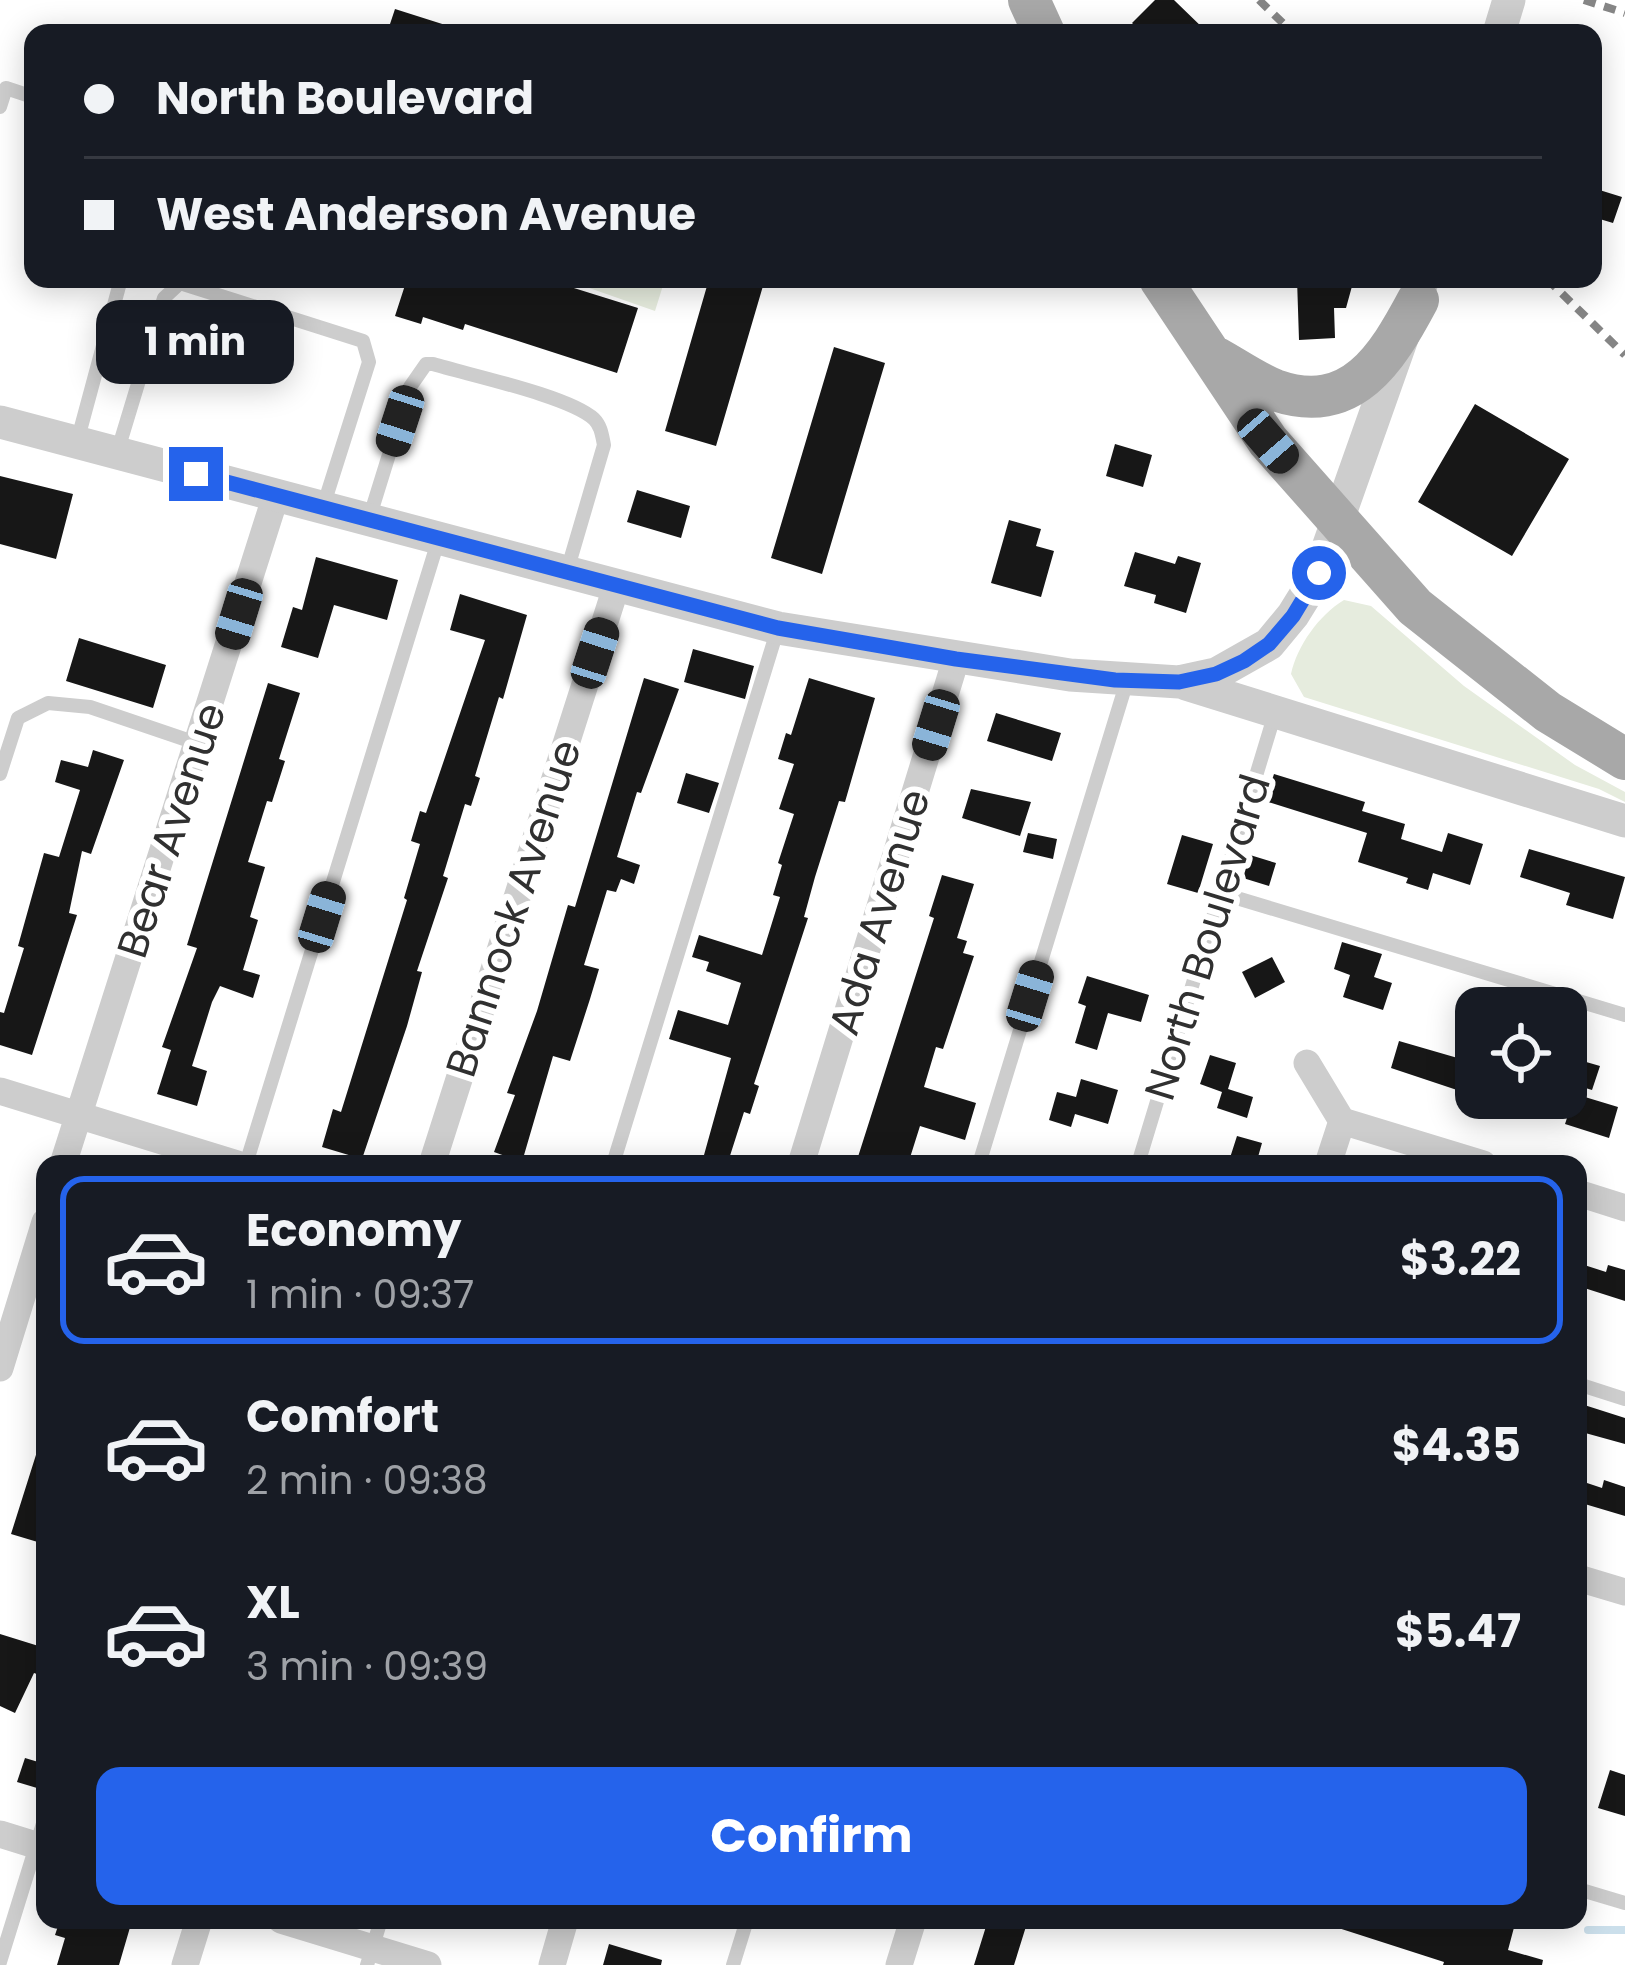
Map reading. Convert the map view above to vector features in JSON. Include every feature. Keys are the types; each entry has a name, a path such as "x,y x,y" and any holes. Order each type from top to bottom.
{"main road":[{"path":"1166,288 1268,441 1415,607 1548,712 1625,759"},
{"path":"1204,351 1274,389 1315,398 1358,384 1390,353 1420,289"}],"street":[{"path":"1179,682 1216,674 1269,644 1293,616 1319,573 1420,289"},
{"path":"0,422 778,628 1070,675 1179,682 1625,821"},
{"name":"Bear Avenue","path":"66,1155 276,495"},
{"name":"Bannock Avenue","path":"435,1155 617,584"},
{"name":"Ada Avenue","path":"804,1155 956,659"},
{"path":"1307,1064 1342,1120 1454,1155"},
{"path":"0,1091 212,1155"},
{"path":"1331,1155 1342,1120"},
{"path":"1587,1196 1625,1208"},
{"path":"0,1369 36,1251"},
{"path":"1587,1581 1625,1592"},
{"path":"0,1834 36,1845"},
{"path":"185,1965 196,1929"},
{"path":"303,1929 369,1956 428,1965"},
{"path":"552,1965 562,1929"},
{"path":"899,1965 910,1929"}],"lane":[{"path":"0,107 3,87"},
{"path":"77,442 119,288"},
{"path":"117,453 164,298 174,288"},
{"path":"195,288 363,340 369,362 322,507"},
{"path":"369,518 410,387 426,364 433,364 571,406 601,429 604,445 567,571"},
{"path":"245,1155 440,537"},
{"path":"617,1155 778,628"},
{"path":"982,1155 1127,680"},
{"path":"0,774 18,718 48,703 91,707 199,744"},
{"name":"North Boulevard","path":"1141,1155 1276,709"},
{"path":"1220,892 1625,1015"},
{"path":"1587,1387 1625,1399"},
{"path":"0,1961 36,1861"},
{"path":"1587,1892 1625,1903"},
{"path":"733,1965 744,1929"}],"shaded area":[{"path":"589,288 662,288 655,311"},
{"path":"1344,600 1371,606 1464,686 1575,765 1625,792 1625,802 1599,789 1304,697 1291,674 1298,653 1318,623"}],"building":[{"path":"1155,0 1174,0 1199,24 1133,24"},
{"path":"395,9 442,24 390,24"},
{"path":"1602,191 1622,197 1613,223 1602,220"},
{"path":"404,288 574,288 638,308 617,373 465,324 463,330 423,317 421,324 395,316"},
{"path":"706,288 762,288 716,446 665,431"},
{"path":"1297,288 1352,288 1346,308 1334,308 1335,338 1299,340"},
{"path":"834,347 885,363 822,574 771,558"},
{"path":"1475,404 1569,459 1512,556 1418,502"},
{"path":"1115,444 1152,455 1143,487 1106,476"},
{"path":"0,476 73,494 56,559 0,544"},
{"path":"637,490 690,506 681,538 627,522"},
{"path":"1009,520 1041,529 1036,546 1054,551 1041,597 991,583"},
{"path":"1135,552 1175,564 1178,556 1201,563 1186,613 1154,603 1156,595 1124,586"},
{"path":"316,557 398,580 387,620 334,605 318,658 281,647 293,607 302,610"},
{"path":"460,594 527,615 475,776 480,778 471,806 465,804 443,876 448,878 417,971 422,972 407,1026 363,1155 349,1155 322,1147 333,1109 341,1112 407,900 420,844 411,841 420,811 426,813 485,640 450,630"},
{"path":"79,638 166,665 153,708 66,681"},
{"path":"693,649 754,666 745,699 684,682"},
{"path":"644,678 679,689 641,793 637,792 617,857 640,865 634,884 621,879 616,892 607,890 584,965 599,969 570,1061 553,1056 524,1155 502,1155 494,1152 515,1095 507,1093 568,905 575,907"},
{"path":"809,678 875,698 845,802 839,801 815,877 804,917 808,918 754,1084 759,1086 750,1114 744,1112 730,1155 704,1155 731,1058 669,1039 678,1010 728,1025 741,983 706,971 709,962 692,957 699,935 762,955 780,897 773,895 782,865 778,863 794,814 779,809 794,764 778,759 786,733 791,735"},
{"path":"268,683 300,693 279,759 285,761 248,862 265,867 250,917 258,920 243,970 260,975 253,998 220,986 212,1002 192,1066 207,1071 197,1106 157,1094 171,1050 162,1047 197,948 187,945"},
{"path":"996,713 1061,733 1052,761 987,741"},
{"path":"93,750 124,760 91,854 82,851 69,913 77,915 32,1055 0,1045 0,1012 4,1013 24,948 18,946 44,853 59,857 80,790 55,782 61,760 88,767"},
{"path":"686,773 719,783 709,813 677,803"},
{"path":"1274,774 1365,802 1362,811 1405,824 1401,839 1442,852 1448,833 1483,844 1470,885 1433,873 1428,890 1406,883 1408,878 1358,862 1367,833 1265,801"},
{"path":"971,789 1031,802 1020,836 962,818"},
{"path":"1028,833 1057,839 1053,859 1023,852"},
{"path":"1182,835 1213,844 1198,893 1167,884"},
{"path":"1529,849 1625,877 1613,919 1566,905 1570,893 1520,877"},
{"path":"1250,855 1276,863 1269,886 1243,878"},
{"path":"942,875 974,884 957,938 967,941 963,953 974,956 943,1049 936,1047 924,1087 976,1103 965,1140 920,1126 911,1155 859,1155 934,918 929,916"},
{"path":"1342,942 1382,954 1374,977 1392,983 1383,1010 1343,997 1350,975 1334,969"},
{"path":"1272,957 1285,982 1255,998 1242,972"},
{"path":"1087,976 1149,995 1141,1022 1108,1013 1097,1050 1075,1043 1086,1006 1078,1003"},
{"path":"1399,1041 1455,1057 1455,1089 1391,1068"},
{"path":"1210,1055 1236,1063 1228,1089 1253,1097 1247,1118 1217,1108 1222,1092 1200,1084"},
{"path":"1587,1062 1600,1066 1592,1090 1587,1088"},
{"path":"1081,1079 1118,1090 1108,1124 1075,1114 1071,1127 1049,1120 1057,1092 1076,1097"},
{"path":"1587,1098 1618,1107 1609,1138 1565,1124 1567,1119 1587,1119"},
{"path":"1237,1136 1262,1143 1259,1155 1231,1155"},
{"path":"1608,1265 1625,1270 1625,1301 1587,1289 1587,1266 1606,1272"},
{"path":"1587,1406 1625,1418 1625,1444 1587,1433"},
{"path":"36,1455 36,1542 11,1534"},
{"path":"1604,1480 1625,1487 1625,1516 1587,1505 1587,1483 1602,1488"},
{"path":"0,1634 36,1645 36,1674 15,1713 0,1706"},
{"path":"25,1758 36,1761 36,1788 17,1782"},
{"path":"1610,1770 1625,1775 1625,1816 1598,1808"},
{"path":"57,1929 130,1929 119,1965 57,1965 65,1938 55,1935"},
{"path":"985,1929 1025,1929 1014,1965 974,1965"},
{"path":"1342,1929 1514,1929 1508,1950 1543,1960 1542,1965 1444,1962"},
{"path":"609,1944 662,1960 661,1965 603,1965"}],"waterway":[{"path":"1588,1930 1625,1930"}],"railway":[{"path":"1259,0 1284,24"},
{"path":"1584,0 1625,13"},
{"path":"1556,288 1625,355"}],"route":[{"path":"196,474 778,628 1115,680 1179,682 1216,674 1244,661 1269,644 1293,616 1319,573"}]}
